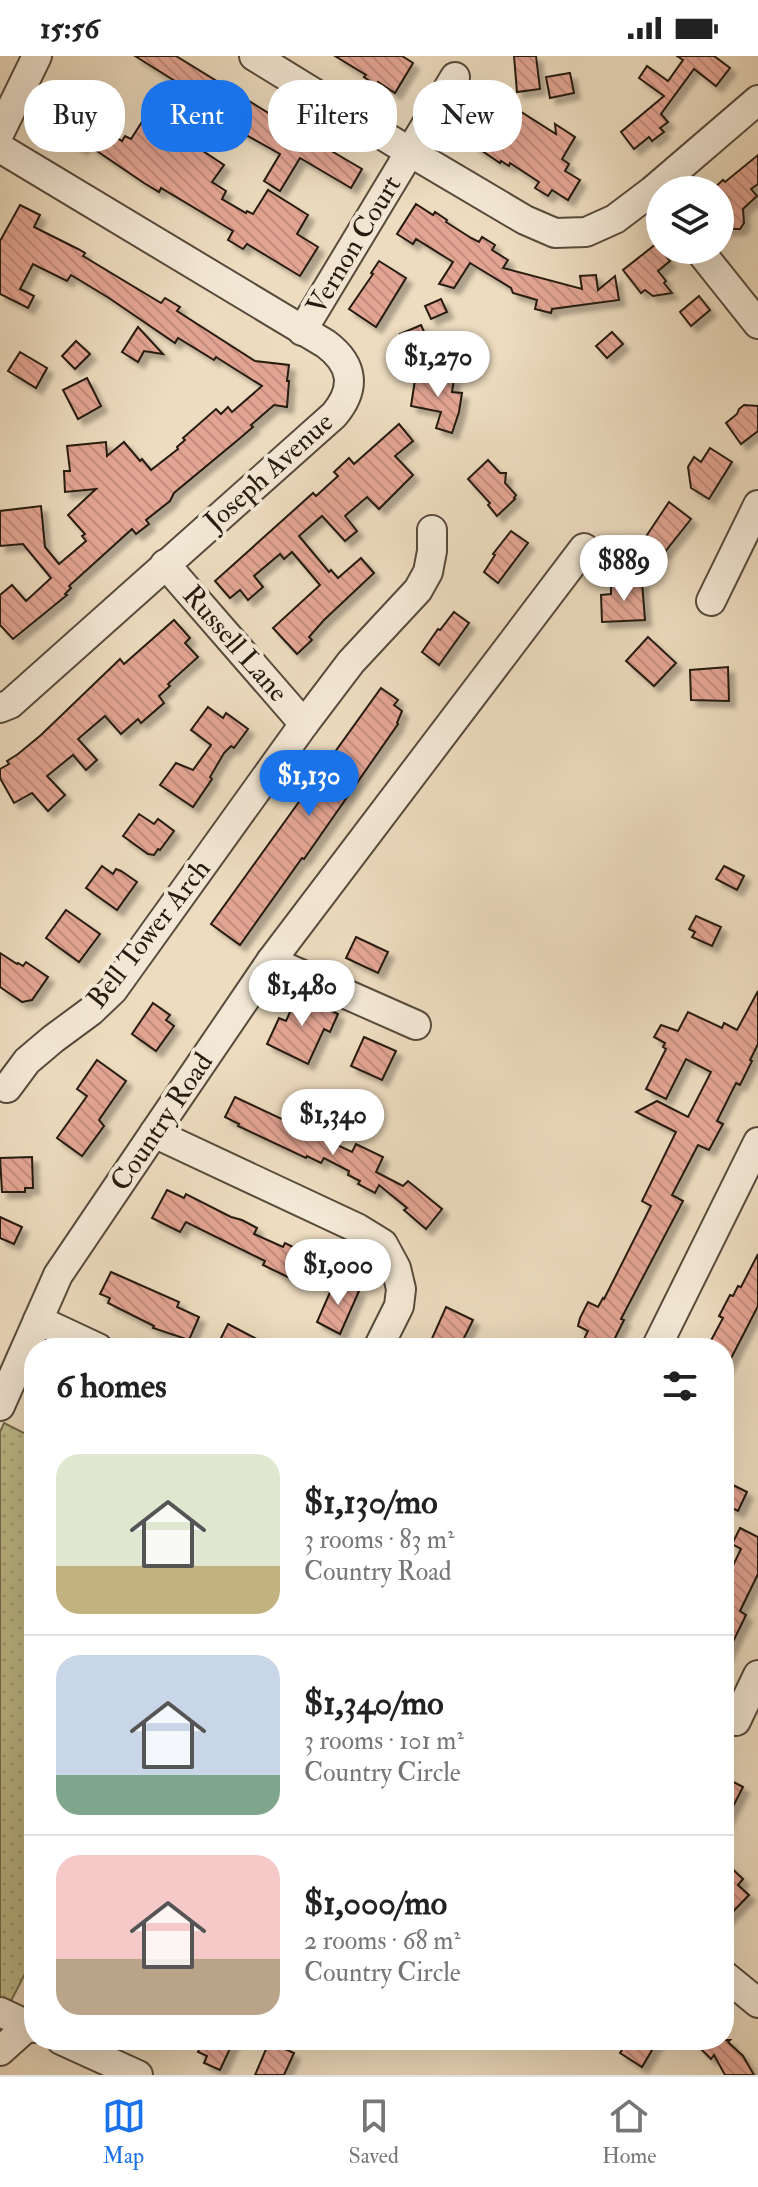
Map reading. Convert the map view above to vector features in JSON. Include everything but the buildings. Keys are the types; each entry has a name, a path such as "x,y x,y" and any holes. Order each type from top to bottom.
{"street":[{"path":"0,132 37,56"},
{"path":"254,56 525,220 555,233 586,232 646,202"},
{"name":"Vernon Court","path":"302,331 455,77"},
{"path":"677,176 758,100"},
{"name":"Joseph Avenue","path":"0,148 326,344 339,354 348,370 350,388 345,403 334,415 10,704 0,708"},
{"path":"710,264 758,324"},
{"path":"711,601 758,505"},
{"name":"Bell Tower Arch","path":"7,1088 27,1061 113,990 351,662 418,590 428,572 432,530"},
{"name":"Country Road","path":"30,1338 58,1275 271,961 584,548"},
{"name":"Russell Lane","path":"165,564 304,724"},
{"path":"271,961 416,1025"},
{"path":"154,1133 357,1228 383,1244 396,1268 401,1289 399,1306 383,1338"},
{"path":"661,1338 757,1148"},
{"path":"38,1320 77,1338"},
{"name":"Country Road","path":"0,1406 24,1352"},
{"path":"739,1723 758,1675"},
{"path":"734,1983 758,2003"},
{"path":"0,2012 24,2024"},
{"path":"0,2051 24,2032"},
{"path":"83,2050 138,2075"}],"shaded area":[{"path":"4,1423 24,1433 24,1976 10,2003 0,1998 0,1432"}]}
